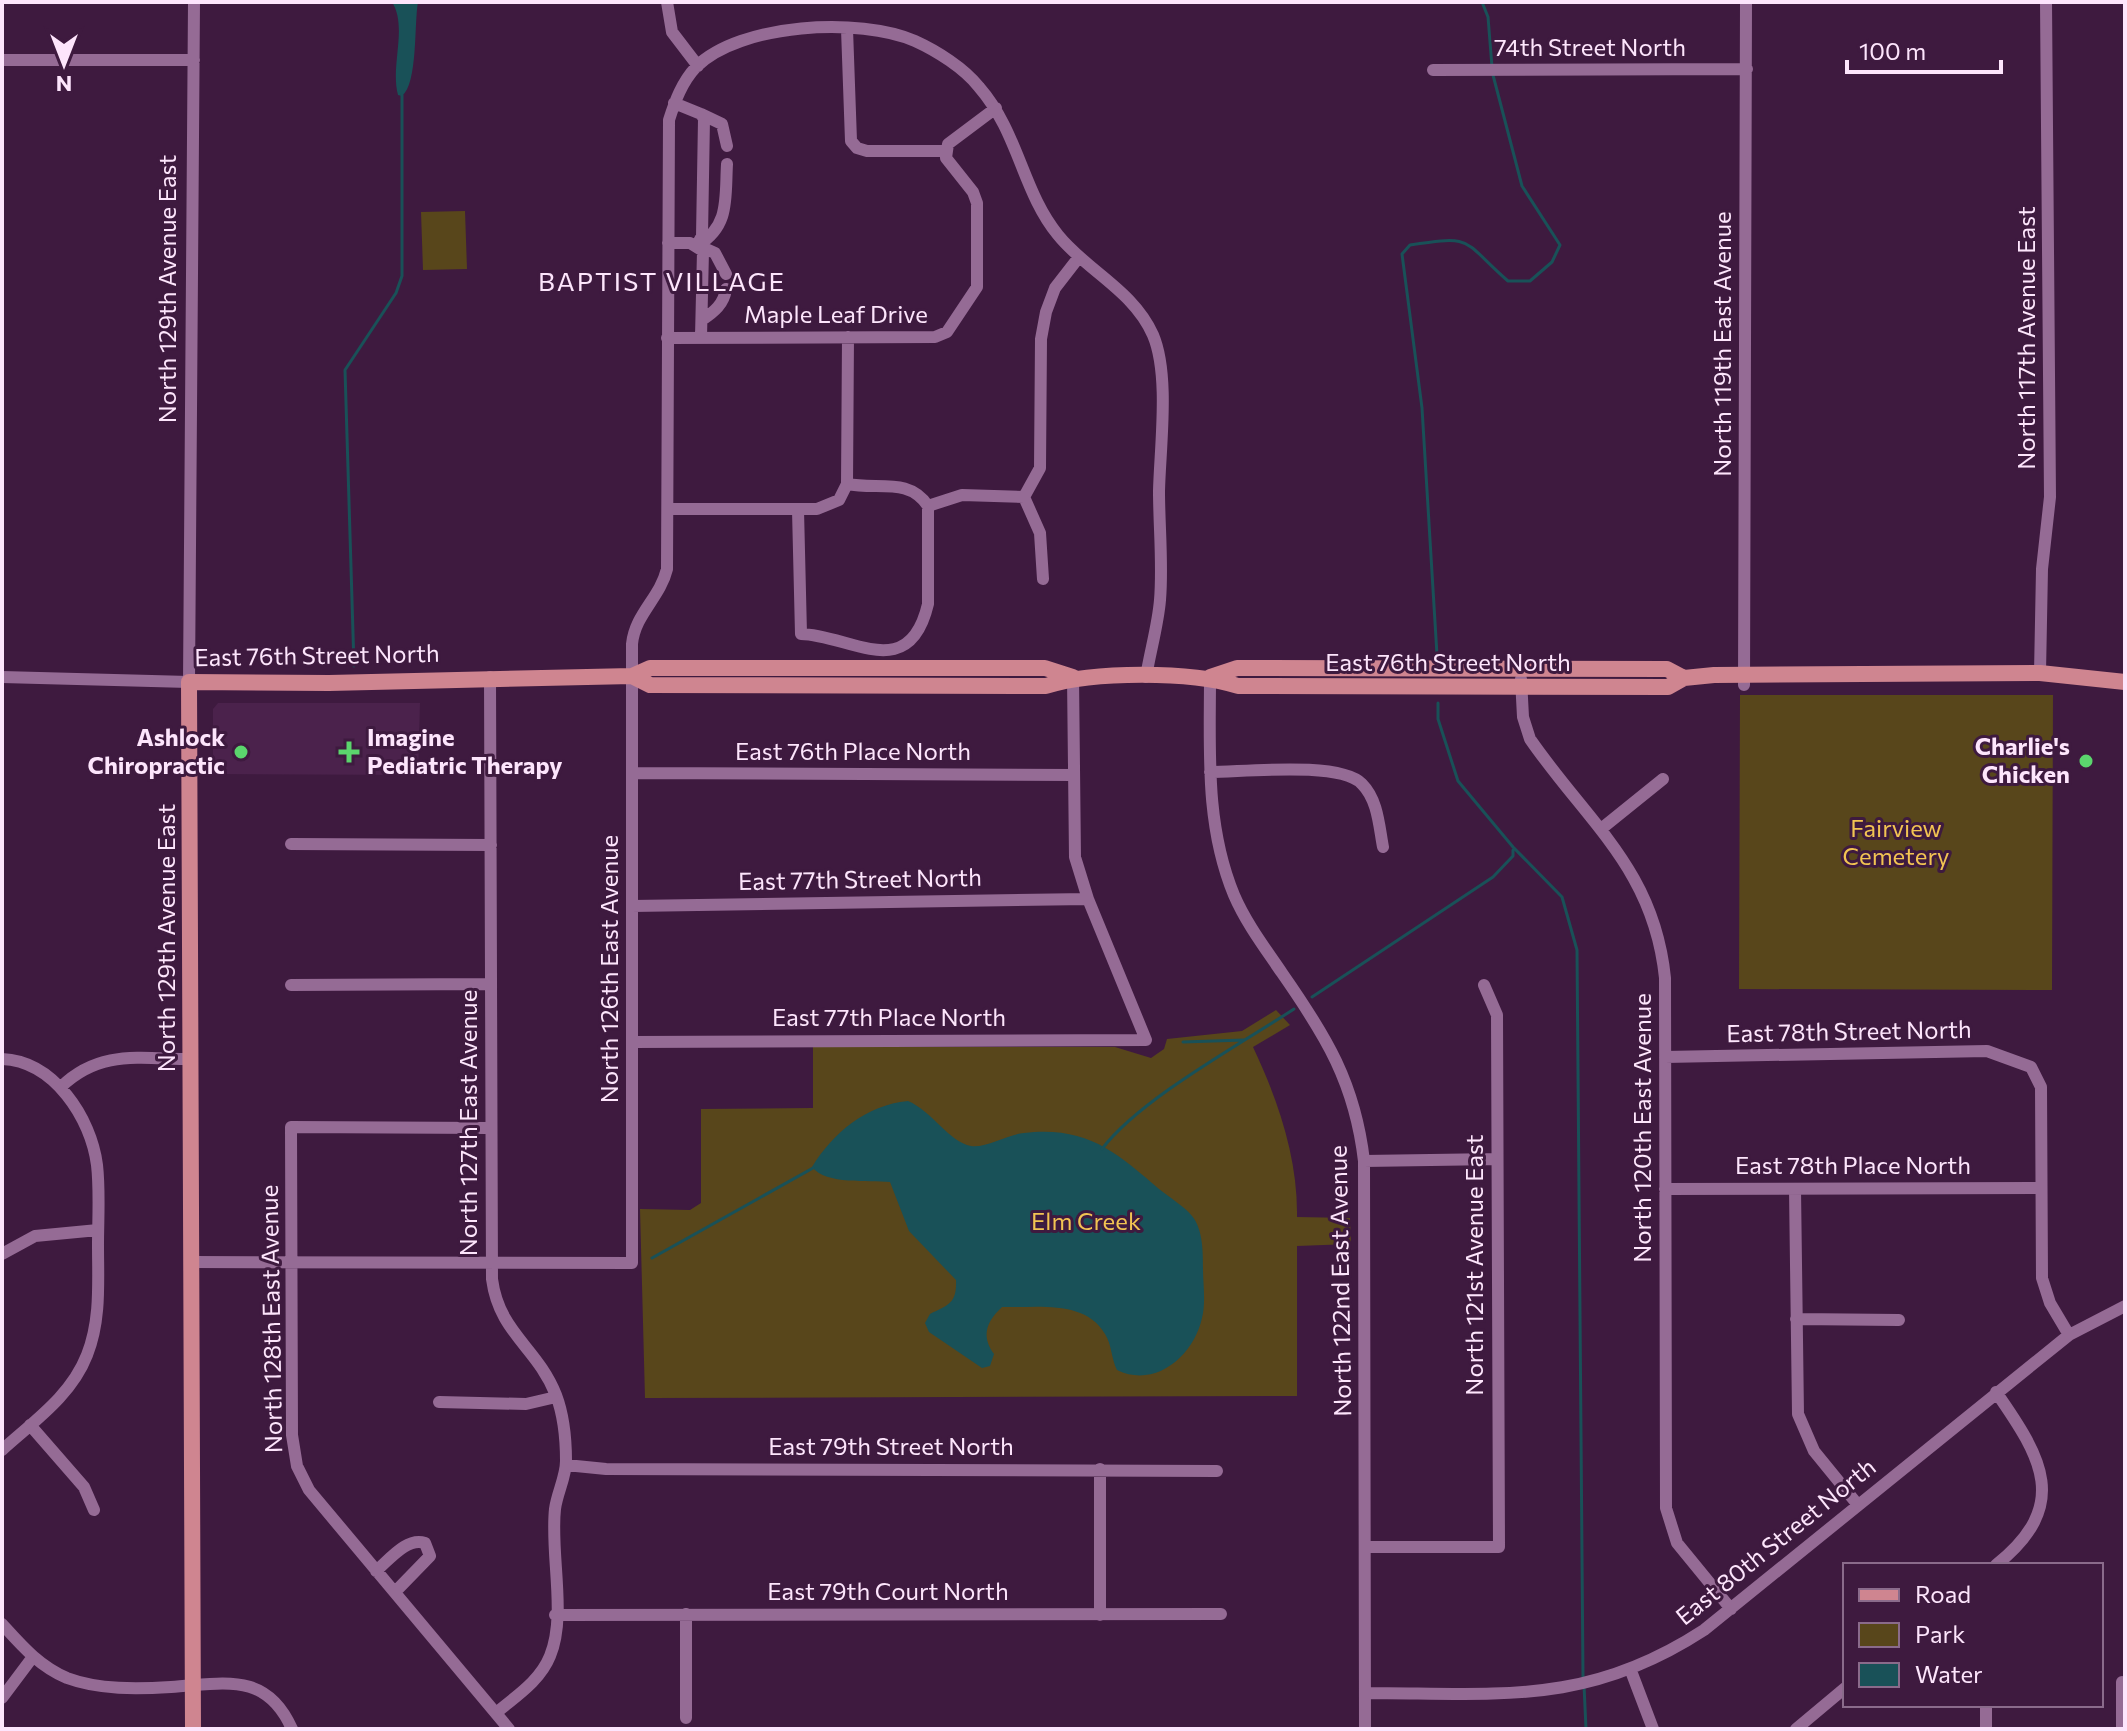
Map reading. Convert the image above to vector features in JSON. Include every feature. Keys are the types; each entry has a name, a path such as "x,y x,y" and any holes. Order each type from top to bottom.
{"main road":[{"name":"East 76th Street North","path":"189,682 329,683 632,676 650,668 1045,668 1073,677 1210,677 1238,686 1668,687 1684,678"},
{"name":"East 76th Street North","path":"1210,677 1237,668 1667,669 1684,678 2040,673 2125,682"},
{"name":"North 129th Avenue East","path":"189,682 193,1729"}],"street":[{"name":"North 129th Avenue East","path":"189,682 194,2"},
{"path":"667,2 672,32 698,66"},
{"name":"North 119th East Avenue","path":"1744,679 1746,2"},
{"name":"North 117th Avenue East","path":"2040,673 2042,569 2050,497 2046,2"},
{"path":"847,29 851,141 857,148 867,151 947,151 948,144 996,108"},
{"path":"632,676 633,633 642,611 664,582 667,569 668,139 674,103 698,66 739,40 805,30 847,29 894,34 938,54 977,84 996,108 1019,151 1044,214 1079,257 1139,311 1153,336 1159,363 1160,601 1146,677"},
{"path":"2,60 194,60"},
{"name":"74th Street North","path":"1433,70 1747,69"},
{"path":"674,103 722,124 727,146"},
{"path":"698,245 702,236 701,114"},
{"name":"Maple Leaf Drive","path":"667,338 940,337 971,300 977,287 977,203 973,192 946,158 947,151"},
{"path":"698,245 713,236 725,218 727,164"},
{"path":"668,243 698,245 715,253 726,274"},
{"path":"698,245 703,251 701,337"},
{"path":"1024,497 1040,468 1041,339 1046,312 1055,288 1079,257"},
{"path":"702,320 725,298 726,289"},
{"path":"668,509 798,510 827,506 839,500 847,484 848,337"},
{"path":"798,510 801,634 823,635 850,647 884,650 901,646 917,631 928,604 928,506 919,493 909,488 847,484"},
{"path":"928,506 962,495 1024,497"},
{"path":"1024,497 1040,533 1043,579"},
{"name":"North 120th East Avenue","path":"1521,669 1523,717 1530,739 1601,829 1638,883 1659,936 1665,978 1666,1508 1677,1543 1731,1609"},
{"name":"North 126th East Avenue","path":"491,1263 632,1263 632,676"},
{"name":"East 76th Street North","path":"2,677 189,682"},
{"name":"North 127th East Avenue","path":"490,677 491,1263 500,1312 539,1362 556,1397 564,1427 566,1465 555,1509 555,1642 544,1668 533,1683 496,1713"},
{"path":"1073,677 1075,857 1088,899"},
{"name":"North 122nd East Avenue","path":"1210,677 1210,772 1216,842 1230,886 1249,924 1340,1066 1355,1104 1364,1161 1365,1729"},
{"path":"1210,772 1329,771 1356,779 1374,803 1383,847"},
{"name":"East 76th Place North","path":"632,773 1074,775"},
{"path":"1601,829 1663,779"},
{"path":"291,844 491,845"},
{"name":"East 77th Street North","path":"632,906 1088,899"},
{"name":"East 77th Place North","path":"633,1042 1146,1040 1088,899"},
{"path":"291,985 490,984"},
{"name":"North 121st Avenue East","path":"1365,1547 1499,1547 1497,1015 1484,985"},
{"name":"East 78th Street North","path":"1665,1057 1987,1051 2031,1067 2041,1087 2041,1188"},
{"path":"2,1059 14,1060 35,1069 61,1087 87,1129 97,1165 99,1307 88,1353 66,1392 2,1450"},
{"path":"61,1087 84,1067 99,1062 191,1059"},
{"name":"North 128th East Avenue","path":"490,1128 291,1127 294,1453 302,1479 321,1504 509,1729"},
{"path":"1364,1161 1497,1159"},
{"path":"2041,1188 2042,1278 2050,1303 2069,1335"},
{"name":"East 78th Place North","path":"1665,1189 2041,1188"},
{"path":"1795,1189 1795,1397 1802,1428 1814,1451 1858,1505"},
{"path":"2,1254 35,1236 98,1230"},
{"path":"192,1262 491,1263"},
{"name":"East 80th Street North","path":"1365,1693 1522,1694 1595,1683 1631,1671 1678,1647 1731,1609 2069,1335 2124,1309"},
{"path":"1796,1319 1899,1320"},
{"path":"1996,1392 2034,1448 2040,1472 2041,1499 2040,1511 2028,1534 1998,1563"},
{"path":"439,1402 526,1404 556,1397"},
{"path":"30,1425 84,1487 94,1510"},
{"name":"East 79th Street North","path":"566,1465 606,1469 1217,1471"},
{"path":"1100,1469 1100,1615"},
{"path":"376,1571 408,1544 417,1540 425,1543 430,1556 395,1592"},
{"path":"686,1614 686,1718"},
{"name":"East 79th Court North","path":"555,1615 1221,1614"},
{"path":"2,1624 32,1658 67,1677 98,1685 168,1687 231,1681 249,1686 279,1708 292,1729"},
{"path":"2,1698 32,1658"},
{"path":"1631,1671 1653,1729"},
{"path":"2122,1682 2122,1729"},
{"path":"1796,1729 1843,1690"},
{"path":"1986,1707 1986,1729"}],"shaded area":[{"path":"218,703 420,703 418,775 213,774 213,709"}],"green space":[{"path":"465,211 467,269 423,270 421,212"},
{"name":"Fairview Cemetery","path":"1740,695 2053,695 2052,990 1739,989"},
{"name":"Elm Creek","path":"1276,1010 1290,1025 1253,1047 1285,1130 1294,1173 1297,1217 1350,1218 1351,1244 1297,1246 1297,1396 645,1398 640,1209 690,1210 701,1203 701,1109 813,1108 813,1047 1115,1047 1151,1058 1164,1049 1167,1039 1242,1031"}],"water":[{"path":"392,2 418,2 411,79 402,96 398,95 396,84 399,23"},
{"path":"908,1101 955,1139 971,1146 1024,1133 1046,1132 1065,1133 1098,1144 1128,1163 1185,1209 1196,1221 1200,1234 1204,1299 1198,1332 1182,1356 1159,1372 1146,1375 1117,1370 1107,1338 1096,1323 1073,1310 1059,1308 1002,1307 987,1329 994,1354 990,1366 982,1368 929,1332 925,1323 930,1314 953,1298 956,1280 909,1231 890,1182 837,1179 827,1177 812,1167 830,1143 852,1123 878,1108"}],"waterway":[{"path":"1482,2 1488,17 1492,67"},
{"path":"1437,655 1422,408 1402,254 1410,245 1458,241 1474,249 1508,281 1530,281 1552,262 1560,245 1522,186 1493,75"},
{"path":"354,666 345,370 396,293 402,276 402,95"},
{"path":"1438,703 1438,719 1458,781 1513,847 1562,897 1577,950 1583,1677"},
{"path":"1312,997 1493,877 1513,856 1513,850"},
{"path":"1102,1149 1119,1130 1165,1092 1294,1009"},
{"path":"1183,1042 1244,1040"},
{"path":"652,1258 813,1168"},
{"path":"1584,1685 1586,1729"}],"place":[{"name":"Ashlock Chiropractic","path":"241,752"},
{"name":"Imagine Pediatric Therapy","path":"349,752"},
{"name":"Charlie's Chicken","path":"2086,761"}],"district":[{"name":"BAPTIST VILLAGE","path":"662,282"}]}
